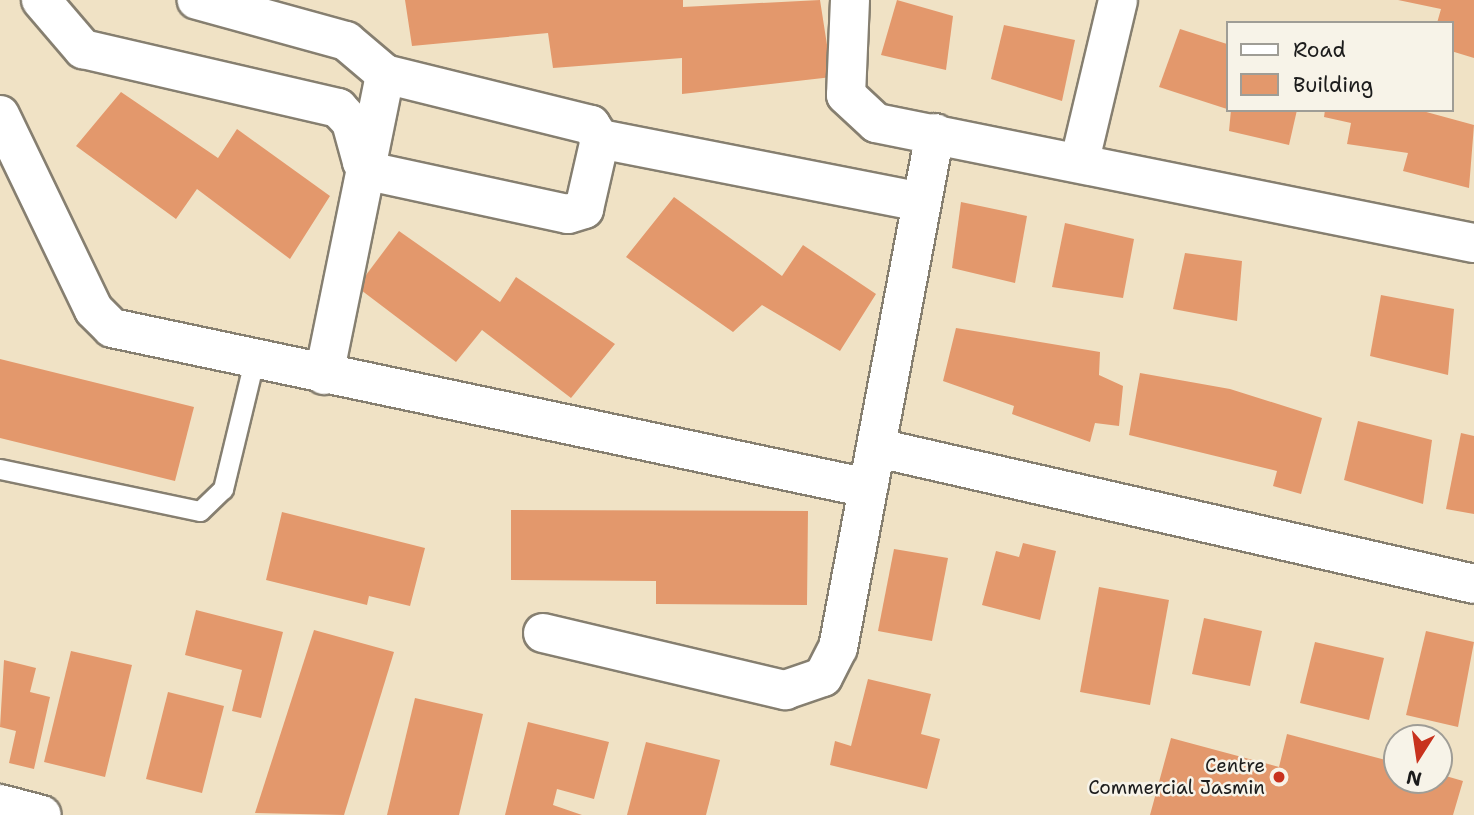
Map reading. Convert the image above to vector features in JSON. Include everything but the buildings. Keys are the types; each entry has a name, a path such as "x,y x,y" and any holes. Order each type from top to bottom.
{"street":[{"path":"41,0 83,49 338,108 351,122 368,170"},
{"path":"197,0 265,14 346,41 384,74 591,125 600,139 584,209 568,214 368,170"},
{"path":"850,0 846,95 876,123 1080,160 1474,243"},
{"path":"1080,160 1118,0"},
{"path":"324,375 368,170 384,74"},
{"path":"0,115 94,310 112,328 254,361 868,488"},
{"path":"543,633 785,690 823,677 838,648 878,448 920,202 935,133"},
{"path":"600,139 920,202"},
{"path":"878,448 1474,584"},
{"path":"0,804 42,815"}],"lane":[{"path":"0,469 200,511 223,489 254,361"}],"place":[{"name":"Centre Commercial Jasmin","path":"1279,777"}]}
